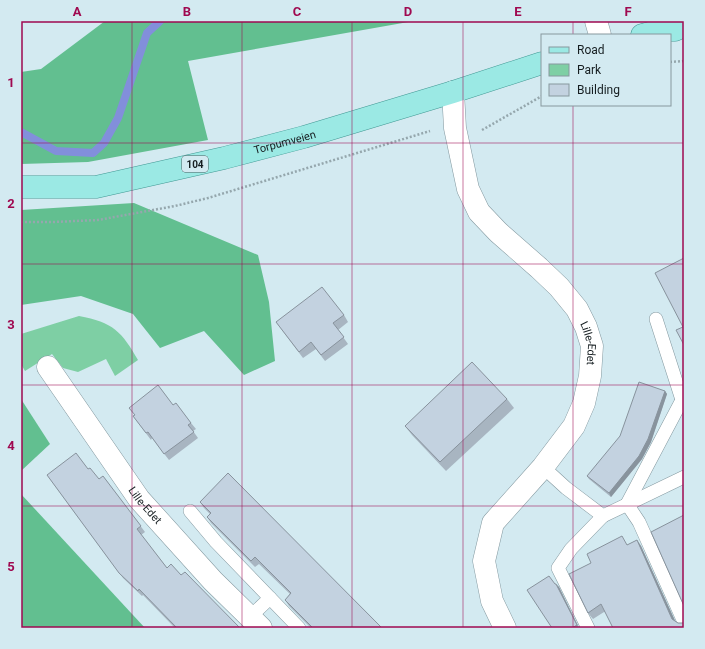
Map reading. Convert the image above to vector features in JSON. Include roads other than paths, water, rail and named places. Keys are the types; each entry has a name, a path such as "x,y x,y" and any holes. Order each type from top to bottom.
{"main road":[{"path":"646,34 660,30 681,29"},
{"name":"Torpumveien","path":"21,187 96,187 224,158 304,137 453,92 541,63"}],"street":[{"path":"596,21 600,34"},
{"name":"Lille-Edet","path":"453,92 455,128 468,189 479,212 498,232 540,268 564,293 577,309 586,327 592,346 590,376 584,403 574,426 543,467 493,523 484,561 492,601 504,628"},
{"name":"Lille-Edet","path":"48,367 139,499 213,581 256,622"}],"lane":[{"path":"627,504 683,403 656,319"},
{"path":"543,467 566,488 603,516"},
{"path":"588,628 558,568 571,549 603,516 684,477"},
{"path":"627,504 639,522 684,622"},
{"path":"190,511 216,542 299,628"},
{"path":"256,622 270,598"}],"waterway":[{"path":"21,132 56,151 93,153 104,143 118,118 147,33 160,21"}]}
